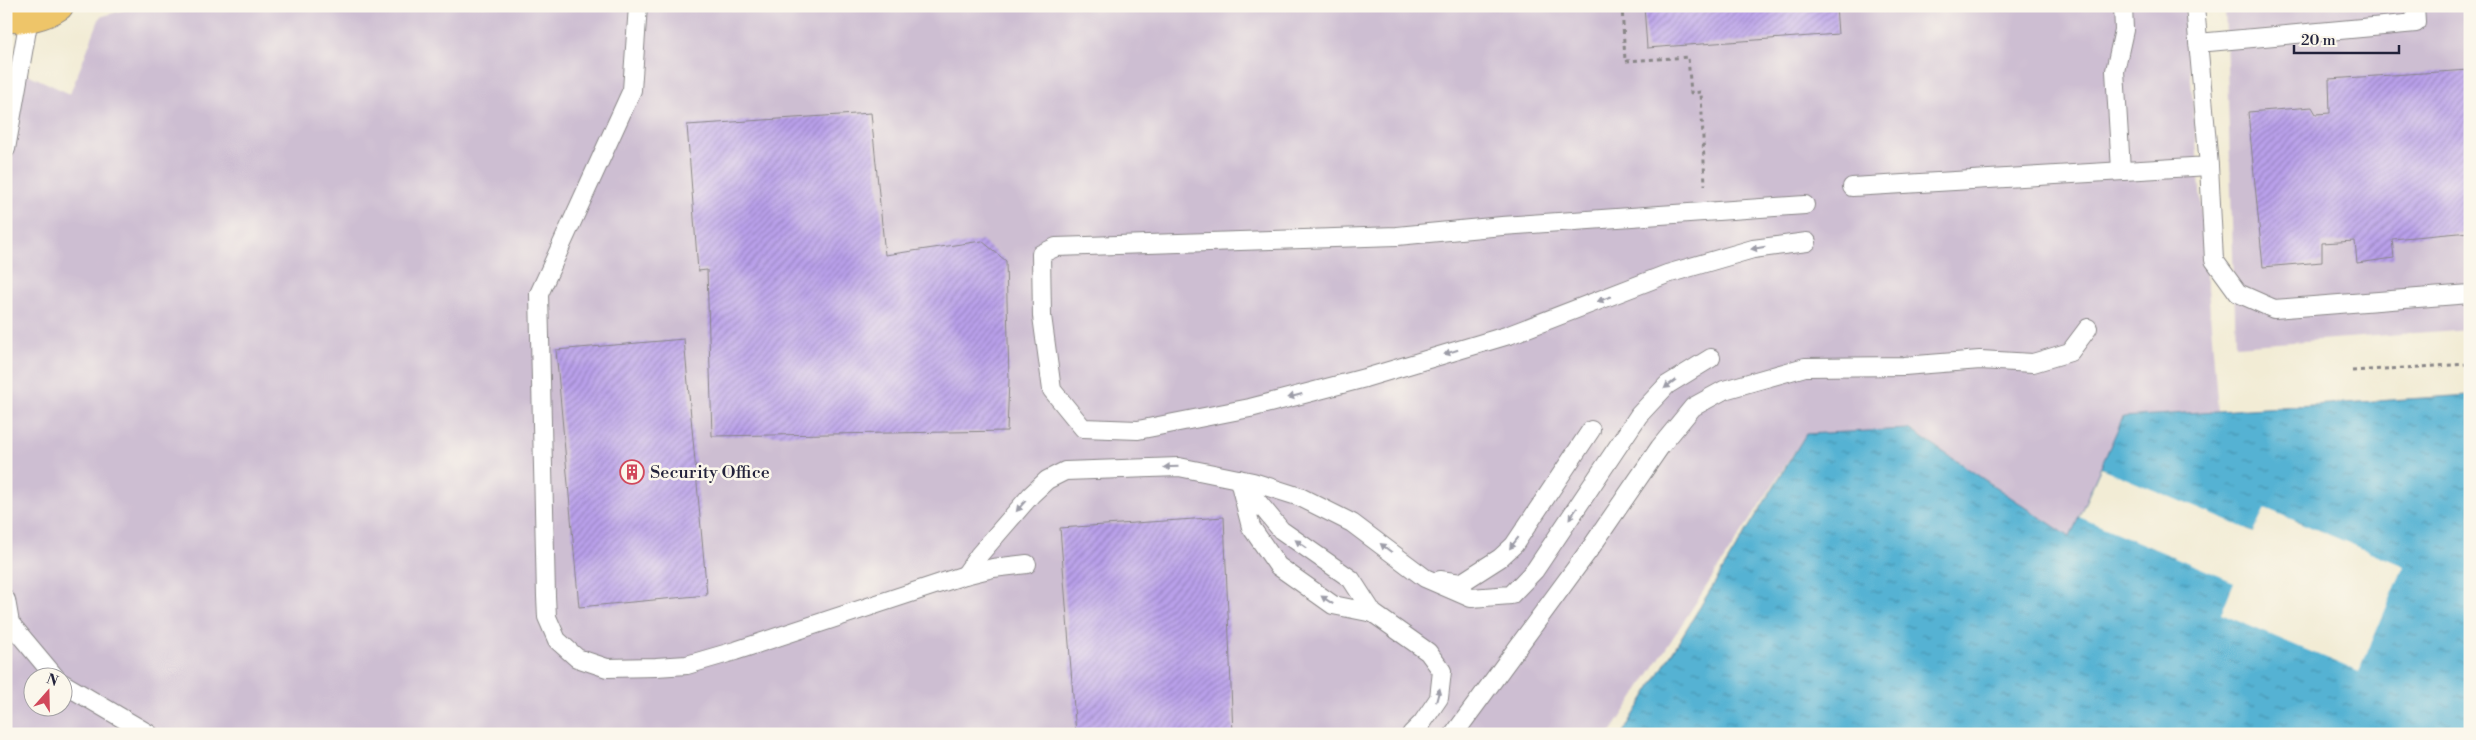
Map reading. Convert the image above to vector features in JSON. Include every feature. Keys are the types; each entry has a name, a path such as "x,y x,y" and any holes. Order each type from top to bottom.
{"highway":[{"path":"18,17 50,12 59,6"}],"lane":[{"path":"638,6 632,90 540,294 547,617 557,640 577,658 607,668 687,665 965,575 994,568 1027,564"},
{"path":"2121,170 2115,71 2124,30 2123,6"},
{"path":"2195,6 2214,260 2238,293 2274,309 2470,294"},
{"path":"2198,43 2416,23 2415,6"},
{"path":"6,149 18,17"},
{"path":"1852,187 2208,166"},
{"path":"1805,206 1502,226 1398,236 1056,247 1041,254 1042,316 1052,390 1082,428 1138,430 1250,408 1365,378 1508,335 1667,274 1753,249 1807,242"},
{"path":"1454,734 1592,546 1660,446 1693,407 1724,390 1805,367 1904,366 1980,360 2033,363 2070,352 2088,328"},
{"path":"965,575 979,555 1031,495 1047,480 1065,471 1180,466 1239,479 1300,497 1352,523 1425,578 1471,598 1511,595 1535,570 1639,415 1667,385 1711,358"},
{"path":"1425,578 1461,583 1500,558 1514,545 1591,430"},
{"path":"1239,479 1281,530 1351,579 1373,613 1428,652 1442,671 1439,698 1422,723 1411,734"},
{"path":"1239,479 1251,527 1278,566 1333,605 1373,613"},
{"path":"6,600 10,623 48,668"},
{"path":"72,689 149,734"}],"path":[{"path":"1622,6 1626,61 1688,57 1691,93 1701,92 1706,212"},
{"path":"2352,371 2470,364"}],"shaded area":[{"path":"137,6 2185,6 2218,411 2123,417 2070,537 1910,429 1806,434 1610,734 6,734 6,64 70,94 100,17"},
{"path":"2225,6 2470,6 2470,329 2236,346"}],"water":[{"path":"2470,395 2470,734 1622,734 1806,434 1909,429 2070,537 2123,417"}],"pier":[{"path":"2101,468 2254,532 2265,508 2404,566 2359,672 2221,614 2234,582 2079,517"}],"building":[{"path":"1644,6 1836,6 1838,34 1647,48"},
{"path":"2470,70 2470,232 2392,239 2394,258 2357,263 2355,241 2322,243 2322,262 2263,267 2248,112 2312,107 2316,114 2330,113 2329,79"},
{"path":"871,113 885,255 982,241 1006,261 1009,380 1007,431 712,436 707,270 698,271 687,125"},
{"name":"Security Office","path":"684,339 707,595 579,607 556,350"},
{"path":"1224,517 1233,734 1076,734 1060,528"}],"place":[{"name":"Security Office","path":"632,472"}]}
